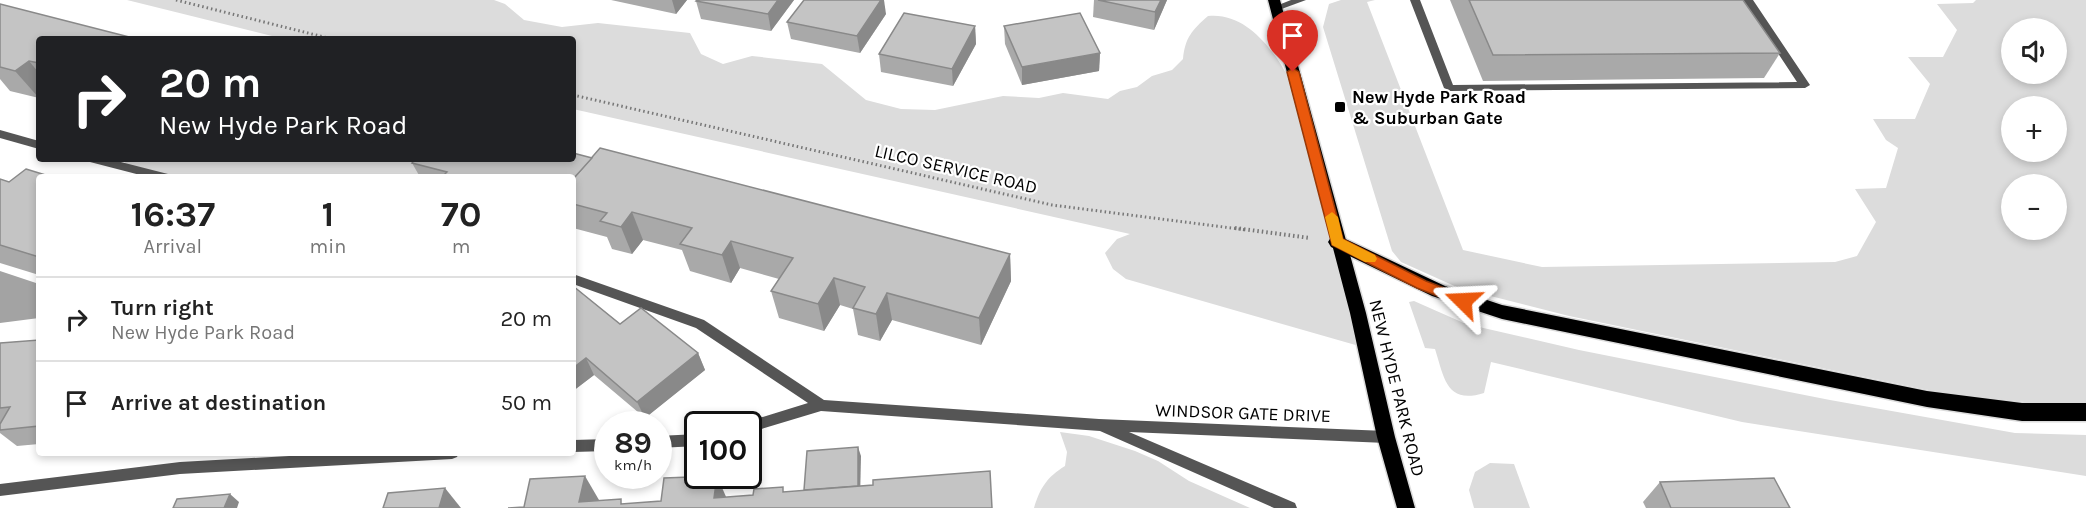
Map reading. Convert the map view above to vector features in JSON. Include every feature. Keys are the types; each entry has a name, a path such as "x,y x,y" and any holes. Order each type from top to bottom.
{"highway":[{"path":"1337,242 1449,296 1502,312 1927,399 2022,412 2086,412"}],"main road":[{"name":"NEW HYDE PARK ROAD","path":"1275,4 1337,242 1358,313 1386,437 1406,508"}],"street":[{"path":"1275,4 1301,0"},
{"path":"1415,0 1449,88 1805,85 1748,0"},
{"path":"0,134 36,144"},
{"path":"106,162 152,174"},
{"name":"WINDSOR GATE DRIVE","path":"576,280 700,324 821,405"},
{"name":"WINDSOR GATE DRIVE","path":"762,424 821,405 1099,425 1386,437"},
{"name":"WINDSOR GATE DRIVE","path":"1099,425 1290,508"},
{"path":"576,446 594,445"},
{"path":"0,490 180,468 398,456"}],"path":[{"path":"176,0 320,36"},
{"name":"LILCO SERVICE ROAD","path":"576,96 1052,205 1337,242"}],"shaded area":[{"path":"127,0 494,0 505,4 524,20 562,27 598,23 690,33 701,54 723,64 752,56 822,64 866,100 901,109 935,110 1003,96 1039,98 1063,93 1108,99 1120,91 1137,87 1152,76 1172,70 1183,59 1190,35 1208,16 1233,19 1255,33 1273,53 1287,75 1331,218 1366,348 1126,279 1113,269 1105,253 1117,239 1130,234 576,110 576,36 272,36"},
{"path":"1341,0 1375,0 1367,2 1463,250 1542,267 1835,262 1857,256 1876,222 1855,189 1886,188 1898,148 1886,140 1873,119 1915,119 1930,84 1908,57 1943,57 1957,30 1937,4 1973,3 1976,0 2086,0 2086,402 2053,405 1943,393 1569,316 1459,288 1401,262 1392,251 1323,27 1329,4"},
{"path":"126,162 432,162 421,174 152,174 121,166"},
{"path":"0,271 36,283 36,318 0,323"},
{"path":"1414,301 1466,324 1579,350 1830,400 2015,433 2086,435 2086,476 1742,422 1491,362 1484,393 1471,396 1462,395 1454,392 1444,378 1435,349 1425,348 1409,302"},
{"path":"1060,432 1089,436 1135,451 1158,461 1189,481 1250,508 1034,508 1045,484 1053,474 1065,466 1067,452"},
{"path":"1490,463 1514,464 1530,508 1474,508 1469,490 1475,472"}],"building":[{"path":"697,0 778,0 768,14"},
{"path":"804,0 881,0 857,36 787,22"},
{"path":"1098,0 1161,0 1155,12"},
{"path":"1469,0 1743,0 1780,53 1493,55"},
{"path":"0,4 125,36 36,36 36,62 29,61 15,71 0,67"},
{"path":"904,13 975,26 952,69 879,54"},
{"path":"1080,13 1100,53 1022,67 1004,26"},
{"path":"600,148 1010,254 979,318 887,293 876,314 853,308 865,287 834,278 818,304 771,291 793,258 731,241 722,255 680,244 692,228 632,212 621,227 600,221 607,213 576,205 576,176"},
{"path":"576,154 592,158 576,176 445,174 447,172 412,163 576,162"},
{"path":"26,169 42,174 36,174 36,256 0,245 0,179 9,182"},
{"path":"576,288 620,324 641,308 698,353 637,402 586,358 576,366"},
{"path":"36,340 36,426 0,430 0,424 10,407 0,408 0,343"},
{"path":"858,447 858,486 804,490 807,451"},
{"path":"990,471 992,508 508,508 524,507 530,479 585,476 579,502 621,499 621,504 661,501 663,489 672,489 672,478 684,477 684,489 715,489 714,498 753,495 754,489 783,487 783,492 873,485 873,480"},
{"path":"1774,478 1790,508 1671,508 1660,482"},
{"path":"445,488 439,508 383,508 388,493"},
{"path":"230,494 224,508 173,508 177,499"}],"slow traffic":[{"path":"1332,217 1337,242 1370,259"}],"place":[{"name":"New Hyde Park Road & Suburban Gate","path":"1340,107"}],"route":[{"path":"1293,72 1337,242 1422,284 1463,301"}]}
